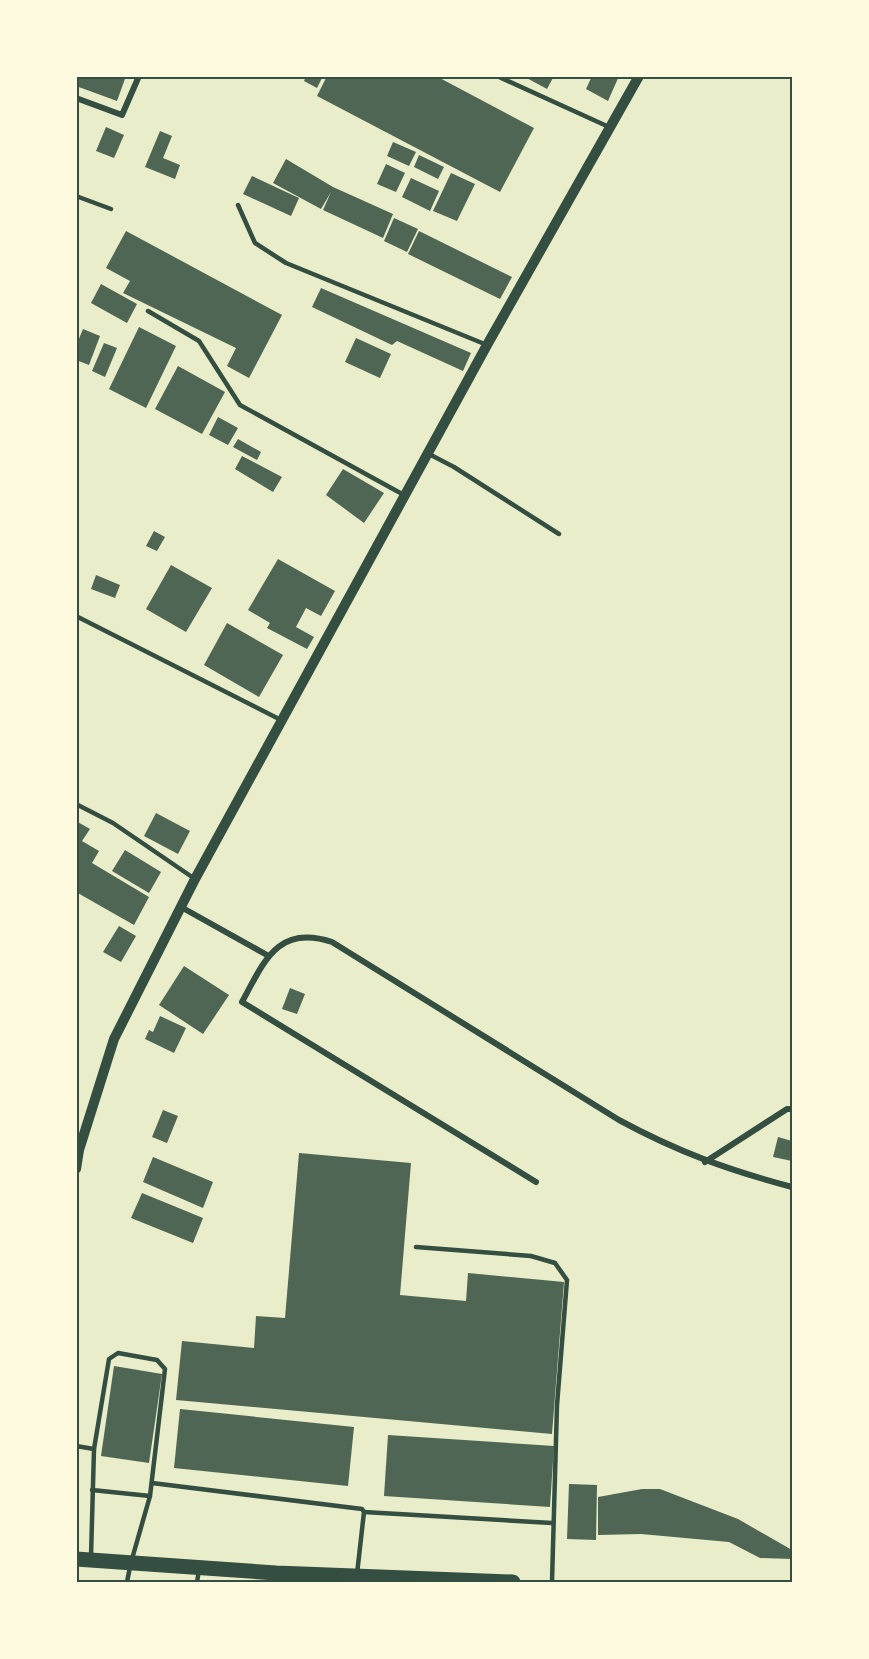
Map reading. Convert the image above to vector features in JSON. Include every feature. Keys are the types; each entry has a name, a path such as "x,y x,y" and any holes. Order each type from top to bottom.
{"main road":[{"path":"84,1559 131,1563 199,1575 276,1578 357,1574 513,1582"}],"street":[{"path":"76,98 122,115 139,76"},
{"path":"76,1169 78,1150 114,1039 195,879 427,453 639,76"},
{"path":"181,907 267,955"},
{"path":"536,1182 242,1002 267,955 287,941 301,937 317,937 332,942 619,1120 705,1162 792,1187"},
{"path":"705,1162 792,1108"}],"lane":[{"path":"497,76 610,128"},
{"path":"76,196 111,209"},
{"path":"238,205 255,243 286,263 487,345"},
{"path":"148,311 199,341 240,405 404,495"},
{"path":"427,453 454,467 559,534"},
{"path":"76,616 281,720"},
{"path":"76,804 113,823 195,879"},
{"path":"416,1247 531,1256 555,1263 564,1274 567,1288 558,1394 552,1523 552,1582"},
{"path":"84,1559 94,1449 110,1356 118,1353 157,1360 165,1369 152,1483 127,1582"},
{"path":"76,1446 94,1449"},
{"path":"152,1483 337,1504 357,1507 364,1512 552,1523"},
{"path":"92,1490 150,1496"},
{"path":"357,1574 364,1512"}],"building":[{"path":"76,76 126,76 117,101 76,86"},
{"path":"306,76 323,76 317,88 304,81"},
{"path":"327,76 436,76 534,128 500,192 317,96"},
{"path":"523,76 554,76 547,89"},
{"path":"592,76 619,76 608,101 586,89"},
{"path":"106,127 124,135 114,158 96,151"},
{"path":"160,131 172,136 163,158 180,165 175,179 145,167"},
{"path":"393,142 416,152 409,166 387,156"},
{"path":"419,155 444,167 438,179 414,167"},
{"path":"286,159 333,187 393,214 383,238 323,210 331,192 321,209 273,183"},
{"path":"386,164 405,173 396,192 377,184"},
{"path":"451,173 475,184 457,221 433,211"},
{"path":"252,176 299,198 291,216 243,194"},
{"path":"411,178 439,191 430,211 402,197"},
{"path":"394,218 418,229 407,252 384,241"},
{"path":"126,231 282,315 249,378 227,366 236,348 123,293 130,281 106,268"},
{"path":"419,231 512,277 500,299 408,254"},
{"path":"101,284 137,304 127,323 91,303"},
{"path":"321,288 471,353 463,371 397,341 392,345 312,307"},
{"path":"139,327 176,346 146,408 109,389"},
{"path":"83,329 100,336 89,365 76,360 76,346"},
{"path":"356,338 391,354 380,378 345,362"},
{"path":"104,343 117,348 105,377 92,371"},
{"path":"178,366 225,392 202,434 155,409"},
{"path":"218,417 238,428 228,445 209,435"},
{"path":"238,439 261,452 257,460 233,447"},
{"path":"242,456 282,477 273,492 235,469"},
{"path":"343,469 384,493 364,523 326,495"},
{"path":"154,531 165,537 157,551 146,546"},
{"path":"278,559 335,591 321,616 306,608 296,627 314,637 307,649 267,628 270,623 248,610"},
{"path":"171,565 212,588 186,632 146,609"},
{"path":"96,575 120,585 115,598 91,589"},
{"path":"227,623 283,655 259,697 204,665"},
{"path":"156,813 190,831 178,854 144,836"},
{"path":"76,821 90,829 82,841 99,851 92,863 149,897 134,925 76,892"},
{"path":"125,850 161,872 149,893 112,871"},
{"path":"119,926 136,936 121,962 103,952"},
{"path":"184,966 229,995 203,1034 159,1005"},
{"path":"290,988 305,994 297,1014 282,1009"},
{"path":"160,1016 186,1028 174,1053 145,1039 149,1030 153,1032"},
{"path":"163,1110 178,1116 167,1143 152,1137"},
{"path":"778,1137 792,1141 792,1161 773,1157"},
{"path":"299,1153 411,1163 400,1295 466,1301 468,1273 564,1282 552,1434 176,1400 182,1341 254,1348 256,1316 285,1318"},
{"path":"153,1157 213,1182 203,1208 143,1182"},
{"path":"142,1193 203,1218 193,1243 131,1218"},
{"path":"114,1366 162,1374 149,1463 101,1456"},
{"path":"180,1409 354,1427 348,1486 174,1468"},
{"path":"388,1435 554,1446 550,1507 384,1496"},
{"path":"569,1484 597,1485 596,1540 567,1539"},
{"path":"642,1489 660,1489 738,1519 792,1550 792,1559 760,1558 729,1542 641,1534 598,1535 598,1497"}]}
